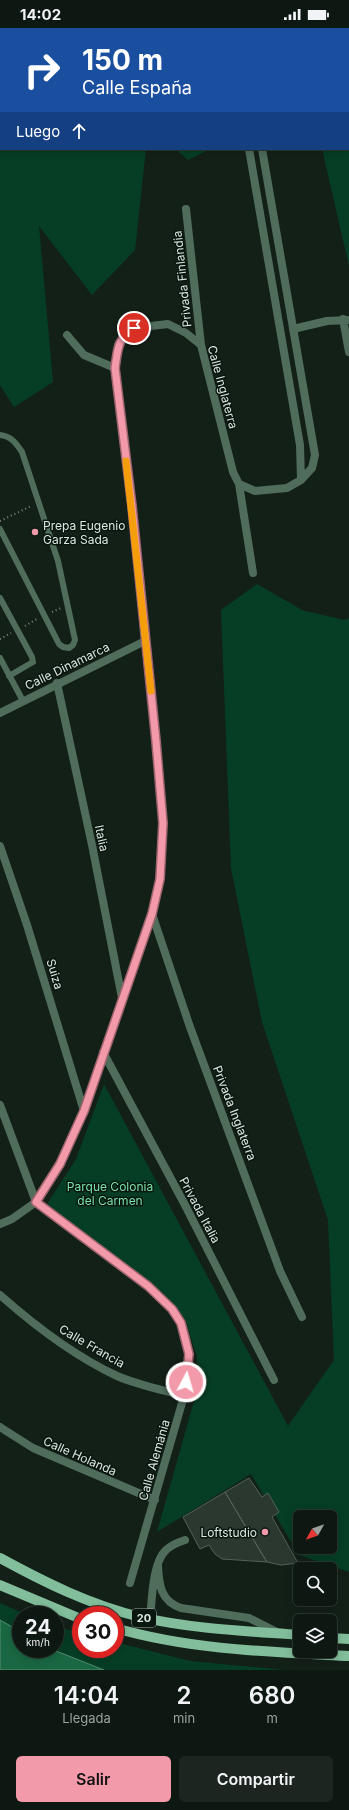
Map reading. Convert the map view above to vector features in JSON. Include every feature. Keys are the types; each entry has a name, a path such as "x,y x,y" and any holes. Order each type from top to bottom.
{"main road":[{"name":"20","path":"0,1558 44,1582 71,1594 112,1609 150,1619 191,1626 293,1635"},
{"path":"0,1585 72,1615"},
{"name":"20","path":"124,1630 171,1641 223,1648 349,1656"},
{"path":"337,1638 349,1639"}],"street":[{"path":"249,150 300,445 301,480"},
{"path":"239,484 255,491 287,488 301,480 312,468 315,455 262,150"},
{"name":"Privada Finlandia","path":"186,209 201,345"},
{"path":"293,329 327,321 346,320 349,352"},
{"name":"Calle Inglaterra","path":"36,1202 60,1164 84,1111 103,1052 152,914 160,879 163,823 132,506 115,368 118,346 124,336 134,328 168,324 186,333 201,345 232,472 239,484 253,573"},
{"path":"67,336 84,356 115,368"},
{"name":"Calle Dinamarca","path":"0,713 57,683 145,641"},
{"name":"Italia","path":"57,683 92,845 122,998"},
{"name":"Suiza","path":"0,846 27,925 84,1111"},
{"name":"Privada Inglaterra","path":"152,914 190,1027 280,1271 302,1317"},
{"name":"Privada Italia","path":"103,1052 188,1212 274,1380"},
{"path":"0,1105 36,1202 12,1219 0,1224"},
{"name":"Calle Alemánia","path":"36,1202 148,1286 172,1309 181,1323 189,1354 184,1396 130,1583"},
{"name":"Calle Francia","path":"0,1295 31,1322 73,1351 118,1376 184,1396"},
{"name":"Calle Holanda","path":"0,1427 33,1448 155,1500"},
{"path":"150,1619 153,1585 158,1566 166,1549 185,1540"},
{"path":"158,1566 161,1592 166,1600 173,1605 181,1608 249,1618 279,1634"}],"lane":[{"path":"0,435 10,438 17,444 22,452 39,502 58,561 75,640 69,648 63,647 59,644 0,529"},
{"path":"0,598 32,657 33,662 30,666 9,676"},
{"path":"0,658 22,701"}],"path":[{"path":"0,521 39,502"},
{"path":"0,639 67,605"}],"green space":[{"path":"0,150 146,150 135,250 92,295 39,226 53,382 14,407 0,385"},
{"path":"176,150 209,150 188,160"},
{"path":"322,150 349,150 349,266"},
{"name":"Parque Colonia del Carmen","path":"257,584 302,610 344,620 349,618 349,1572 337,1568 337,1562 320,1562 298,1554 337,1554 337,1510 293,1510 293,1545 251,1474 157,1532 196,1394 197,1357 185,1319 163,1293 47,1204 76,1159 104,1084 288,1426 334,1360 328,1220 262,1022 231,868 221,610"},
{"path":"0,1603 12,1608 12,1658 64,1658 64,1628 72,1631 72,1658 124,1658 124,1644 190,1661 286,1670 0,1670"}],"shaded area":[{"path":"0,1620 12,1627 12,1658 64,1658 64,1654 104,1670 0,1670"}],"building":[{"name":"Loftstudio","path":"249,1478 262,1497 268,1493 279,1512 272,1517 297,1562 281,1565 267,1562 225,1492"},
{"path":"225,1492 267,1562 222,1559 215,1554 209,1545 200,1549 183,1517"}],"slow traffic":[{"path":"126,461 151,691"}],"place":[{"name":"Prepa Eugenio Garza Sada","path":"35,532"},
{"name":"Loftstudio","path":"265,1532"}],"route":[{"path":"134,328 124,336 118,346 115,368 132,506 156,741 163,823 160,879 152,914 103,1052 84,1111 60,1164 36,1202 148,1286 172,1309 181,1323 186,1338 189,1354 186,1382"}]}
